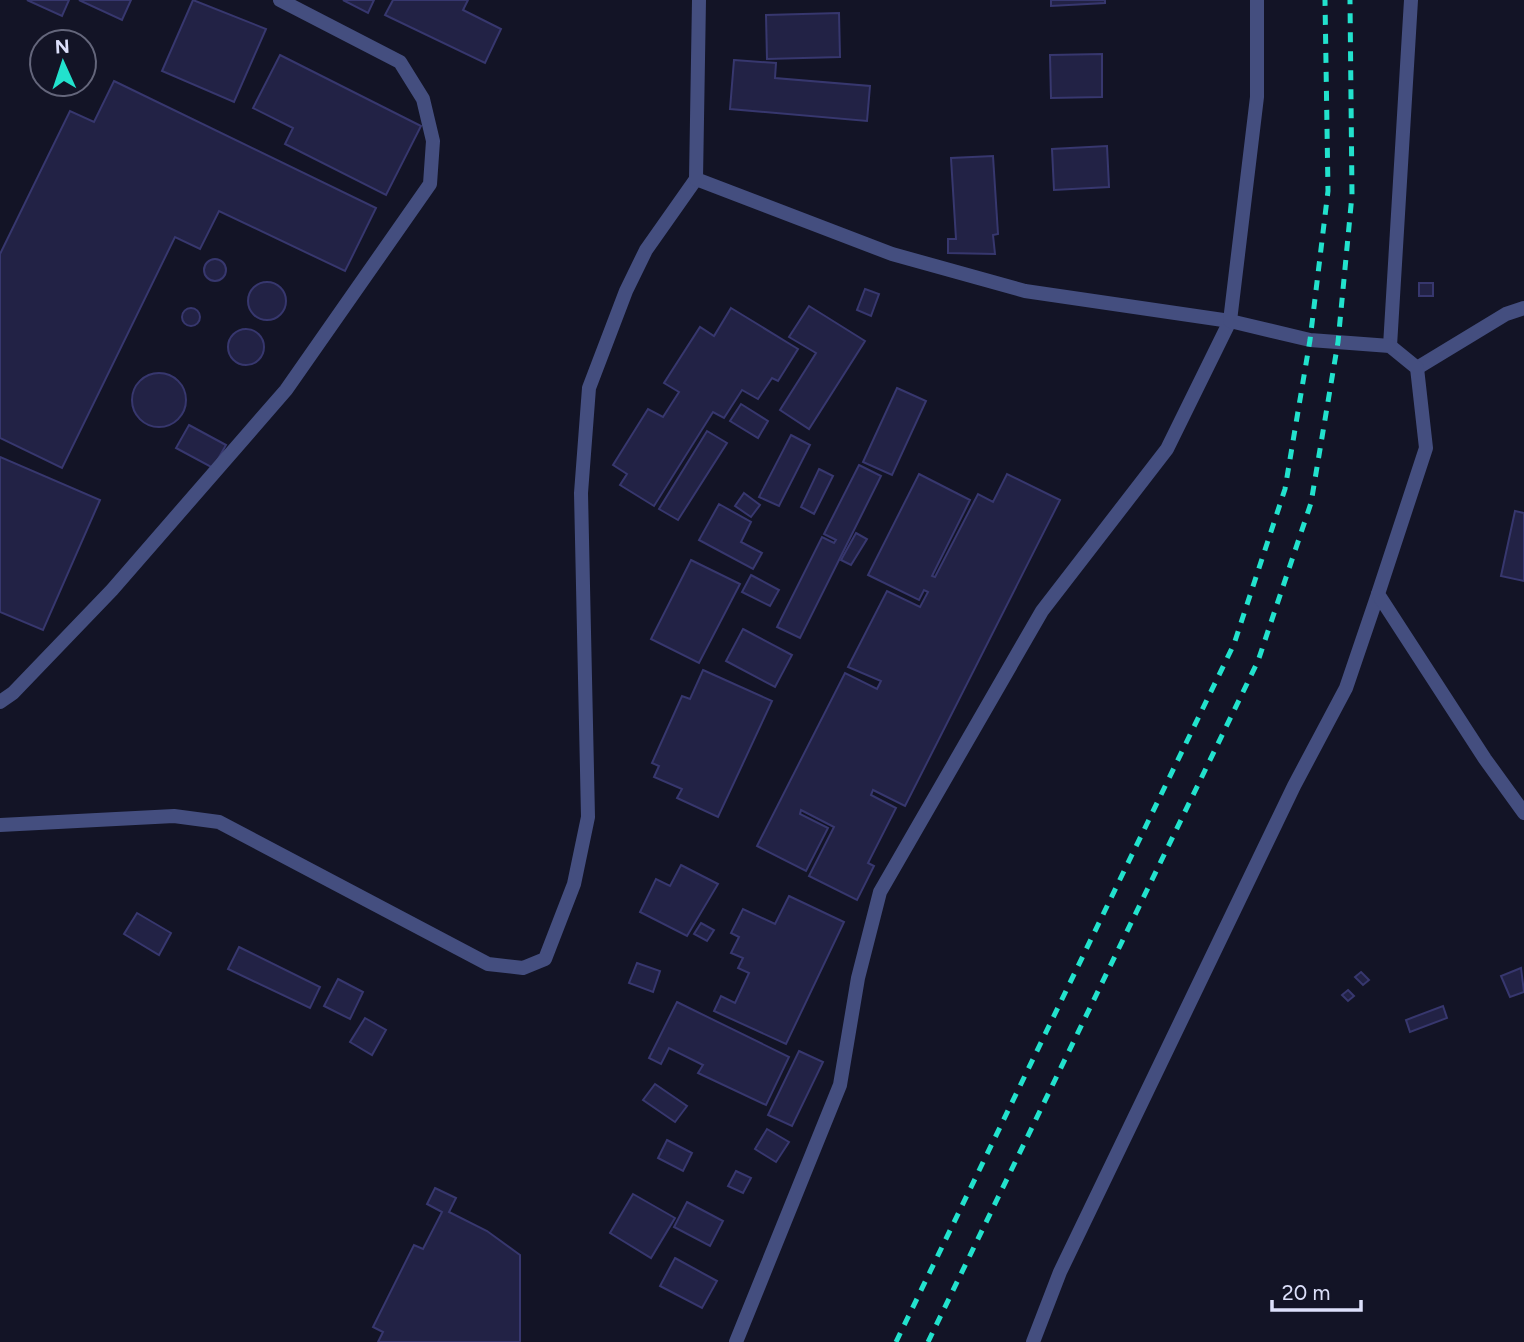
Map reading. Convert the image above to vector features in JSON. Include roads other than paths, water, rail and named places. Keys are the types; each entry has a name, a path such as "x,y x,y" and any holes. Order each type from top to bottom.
{"street":[{"path":"0,702 13,693 112,590 286,390 430,184 433,141 426,110 423,99 400,62 280,0"},
{"path":"0,825 174,816 219,822 488,964 523,968 545,959 574,884 589,817 581,493 589,388 626,291 646,250 695,179 699,0"},
{"path":"736,1342 839,1085 858,978 880,892 1042,611 1167,449 1230,321 1257,97 1256,0"},
{"path":"1390,346 1411,0"},
{"path":"695,179 892,254 1025,291 1230,321 1310,340 1390,346 1417,368 1426,448 1346,688 1294,786 1060,1272 1033,1342"},
{"path":"1417,368 1506,314 1524,308"},
{"path":"1378,594 1485,760 1524,814"}],"railway":[{"path":"896,1342 1234,644 1285,489 1310,340 1328,191 1325,0"},
{"path":"928,1342 1258,661 1311,503 1338,342 1352,195 1350,0"}]}
